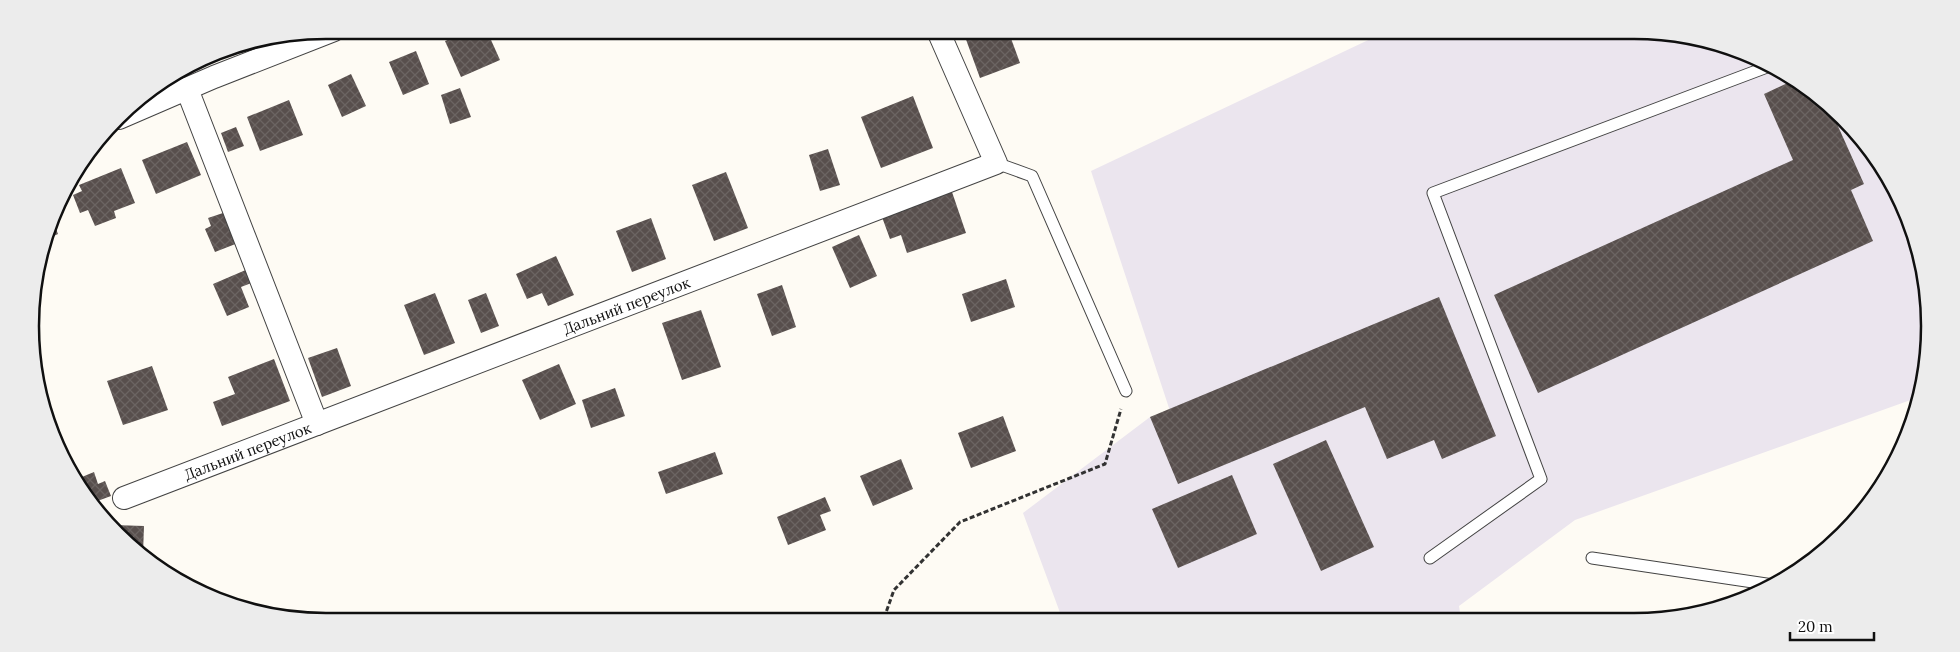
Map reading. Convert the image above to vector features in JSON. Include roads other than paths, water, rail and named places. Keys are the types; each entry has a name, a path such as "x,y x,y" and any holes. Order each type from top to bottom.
{"street":[{"path":"136,111 312,39"},
{"path":"942,39 996,163"},
{"path":"187,89 317,424"},
{"name":"Дальний переулок","path":"124,498 996,163"}],"lane":[{"path":"1430,558 1541,479 1433,193 1762,69"},
{"path":"996,163 1032,176 1126,391"},
{"path":"1592,558 1762,583"}]}
